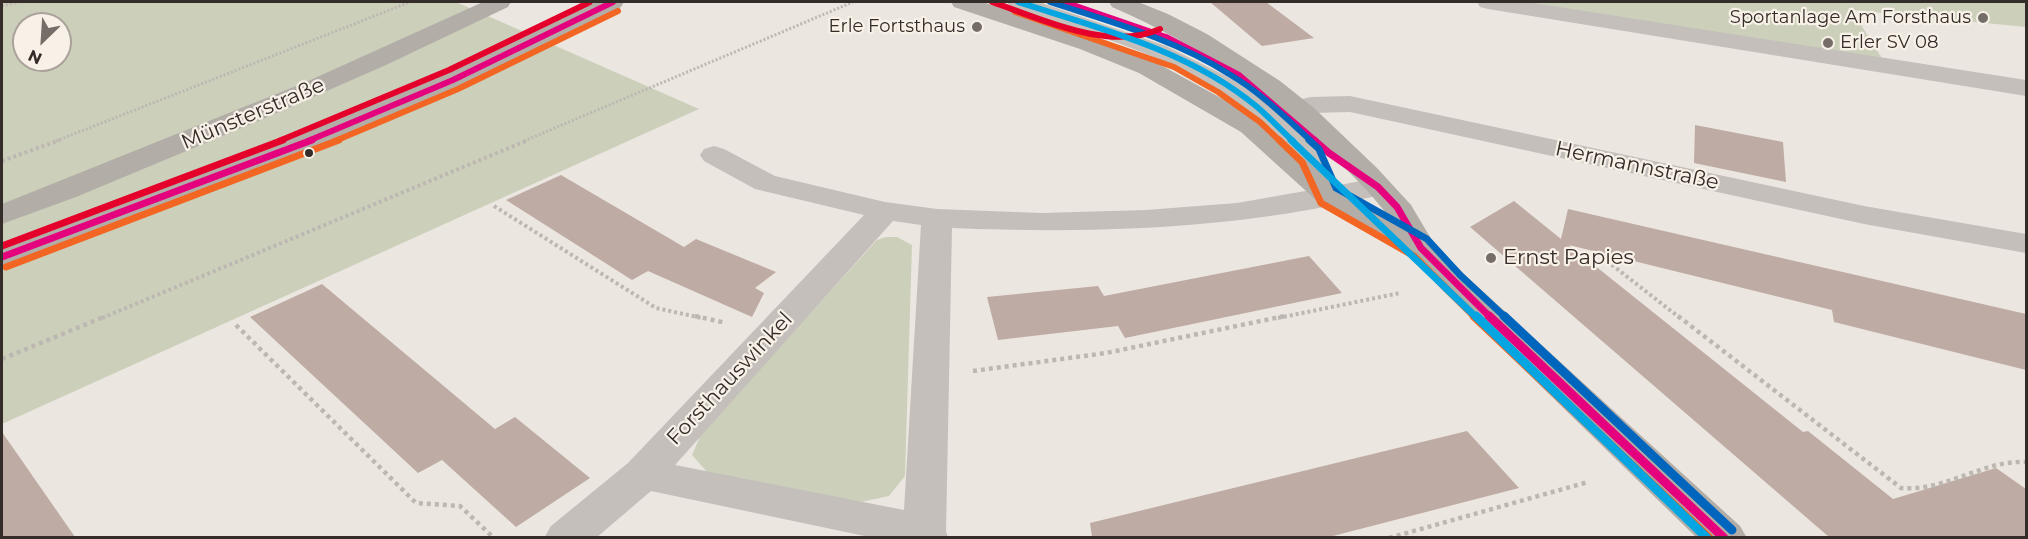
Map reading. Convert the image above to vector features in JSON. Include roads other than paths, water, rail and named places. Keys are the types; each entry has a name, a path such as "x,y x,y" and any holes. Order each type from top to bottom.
{"main road":[{"name":"Münsterstraße","path":"2,215 230,125 422,40 500,2"},
{"name":"Münsterstraße","path":"2,257 297,146 453,80 613,2"},
{"path":"962,2 1088,44 1275,114"},
{"path":"1120,2 1212,46 1275,114"},
{"path":"1378,187 1397,207 1421,248 1486,313 1725,537"},
{"path":"1328,195 1421,248"}],"street":[{"path":"1018,2 1156,41"},
{"path":"1064,2 1156,41 1179,58 1275,114 1378,187"},
{"path":"1488,2 2026,87"},
{"path":"1149,14 1163,27 1156,41"},
{"path":"1088,44 1156,41"},
{"name":"Hermannstraße","path":"1275,114 1319,103 1350,104 1864,215 2026,244"},
{"path":"1275,114 1311,156 1328,195"},
{"path":"714,155 765,183 885,211 937,218 1041,222 1146,219 1237,212 1378,187"},
{"name":"Forsthauswinkel","path":"566,537 643,474 885,211"},
{"path":"643,474 925,534 937,218"}],"place":[{"name":"Sportanlage Am Forsthaus","path":"1983,18"},
{"name":"Erle Fortsthaus","path":"977,27"},
{"name":"Erler SV 08","path":"1828,43"},
{"name":"Ernst Papies","path":"1491,258"}]}
